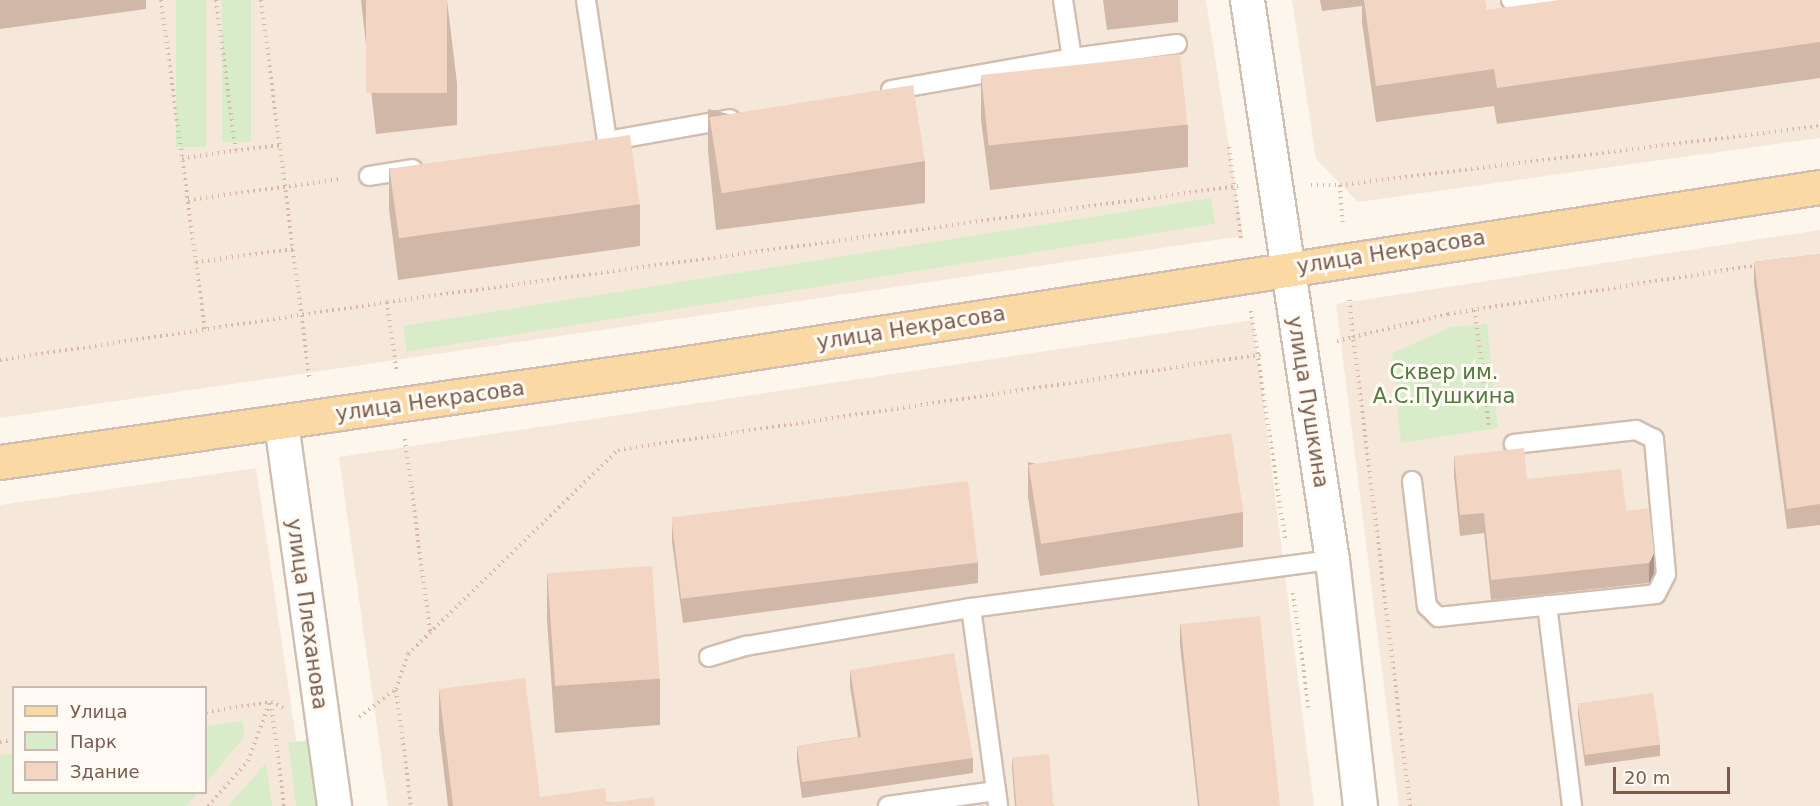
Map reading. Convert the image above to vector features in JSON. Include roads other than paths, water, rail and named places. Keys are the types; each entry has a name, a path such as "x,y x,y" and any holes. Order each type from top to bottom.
{"main road":[{"name":"улица Пушкина","path":"1247,0 1273,184 1332,560 1360,806"},
{"name":"улица Некрасова","path":"0,462 281,423 1820,187"},
{"name":"улица Плеханова","path":"281,423 334,806"}],"lane":[{"path":"586,0 607,141"},
{"path":"1063,0 1072,58"},
{"path":"1511,0 1529,6 1580,0"},
{"path":"874,93 1072,58 1177,44"},
{"path":"584,144 746,116"},
{"path":"369,176 425,168"},
{"path":"1412,481 1427,606 1438,617 1656,594 1666,574 1654,439 1636,430 1514,444"},
{"path":"709,657 746,646 971,608 1332,560"},
{"path":"1547,605 1572,806"},
{"path":"888,806 997,798 971,608"}],"park label":[{"name":"Сквер им. А.С.Пушкина","path":"1444,384"}]}
